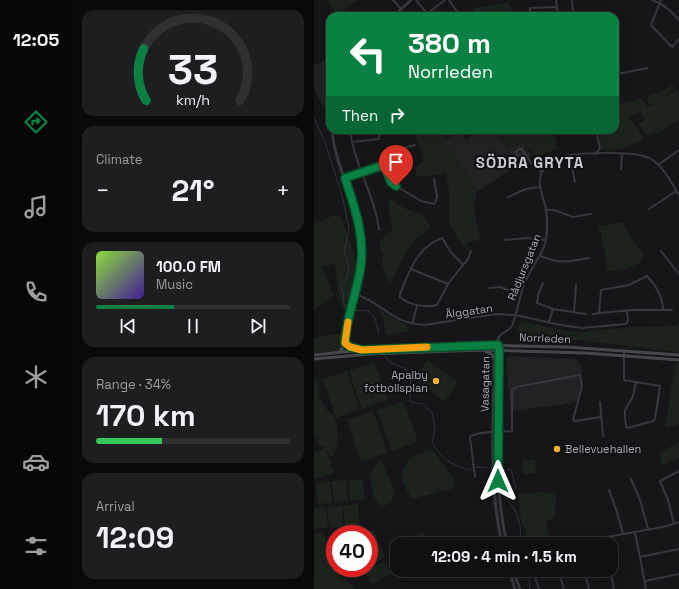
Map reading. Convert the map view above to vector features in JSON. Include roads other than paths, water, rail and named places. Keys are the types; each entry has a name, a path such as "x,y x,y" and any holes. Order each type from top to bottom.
{"main road":[{"path":"345,343 350,347 362,350"},
{"path":"345,343 346,356"},
{"path":"339,352 345,343"},
{"name":"Norrleden","path":"314,355 362,350 498,345 567,347 679,355"},
{"path":"484,350 490,353 494,358"},
{"name":"Norrleden","path":"314,360 346,356 484,350 556,351 679,360"},
{"path":"499,358 504,351"}],"street":[{"path":"393,0 401,9"},
{"path":"398,12 411,0"},
{"path":"416,0 426,12"},
{"path":"431,12 445,0"},
{"path":"449,0 457,12"},
{"path":"556,0 557,12"},
{"path":"572,0 573,12"},
{"path":"652,0 660,1 679,20"},
{"path":"660,1 652,25 672,47 679,40"},
{"path":"530,12 530,8 556,7"},
{"path":"619,72 647,68"},
{"path":"333,134 337,157 356,211 361,239 360,269 346,331 345,343"},
{"path":"351,134 373,203 379,230"},
{"path":"352,142 379,139 379,134"},
{"path":"596,154 600,148 597,134"},
{"path":"416,145 383,153 384,165 391,182 421,201 434,204 437,196 434,179"},
{"path":"406,148 412,167"},
{"path":"526,155 517,156 516,152 519,149 522,149 526,155 531,163 542,172 550,163 558,158 570,156 596,154 642,156 658,165 679,195"},
{"path":"658,165 679,150"},
{"path":"621,169 622,154"},
{"path":"570,156 575,182"},
{"path":"345,178 384,165"},
{"name":"Rådjursgatan","path":"498,345 498,339 500,336 512,327 520,294 540,256 545,240 547,230 546,210 540,187 542,172"},
{"path":"508,197 526,189 540,187"},
{"path":"649,210 676,191"},
{"path":"546,210 554,210 573,217 591,214"},
{"path":"463,265 450,251 442,238 417,256 400,297 417,305 437,305 448,284 468,259 471,251"},
{"path":"504,240 527,238 545,240"},
{"path":"661,251 679,274"},
{"path":"540,256 559,262 589,258"},
{"path":"411,269 448,284"},
{"path":"599,313 601,290 629,285 647,276 659,292 663,310"},
{"path":"543,283 536,302 553,309 586,314"},
{"path":"574,312 576,285"},
{"path":"489,288 500,287 520,294"},
{"name":"Älggatan","path":"355,294 366,298 396,318 412,324 424,325 496,314 515,315 582,328 626,324 628,321 627,311"},
{"path":"412,324 417,305"},
{"path":"550,322 553,309"},
{"path":"593,314 627,311 672,310"},
{"name":"Vasagatan","path":"498,345 495,350 494,358 493,433 494,482 501,537"},
{"name":"Vasagatan","path":"498,345 498,481 506,537"},
{"path":"624,351 624,380 636,382 660,386 655,419 653,421 628,428 626,427 625,413 626,408 633,396 636,382"},
{"path":"475,477 470,437 472,434 484,432 493,433 512,431 512,390 514,387 580,375 582,386 573,420 575,421 601,417"},
{"path":"600,402 603,436"},
{"path":"674,524 668,500 660,481 679,471"},
{"path":"631,479 640,500 648,530"},
{"path":"609,490 623,534"},
{"path":"610,537 648,530 679,522"},
{"path":"635,532 646,589"},
{"path":"640,557 679,549"},
{"path":"645,581 679,574"},
{"path":"511,577 515,589"},
{"path":"516,577 520,589"},
{"path":"535,577 538,589"},
{"path":"560,577 564,589"},
{"path":"586,577 589,589"},
{"path":"611,577 614,589"}],"waterway":[{"path":"314,118 325,142 343,199 349,229 344,252 349,269 347,278 340,285 344,294 343,300 345,307 349,309"},
{"path":"353,310 369,311 375,318 379,334"},
{"path":"385,356 390,362 406,369 411,382 410,397"},
{"path":"410,399 410,402 423,404 432,412 435,429 432,443 440,454 448,461 457,465 469,470 473,468"},
{"path":"475,467 487,468"},
{"path":"503,470 511,470 516,487 507,499 519,520 520,537"},
{"path":"529,577 530,589"}],"place":[{"name":"Apalby fotbollsplan","path":"436,381"},
{"name":"Bellevuehallen","path":"557,449"}],"district":[{"name":"SÖDRA GRYTA","path":"530,163"}]}
